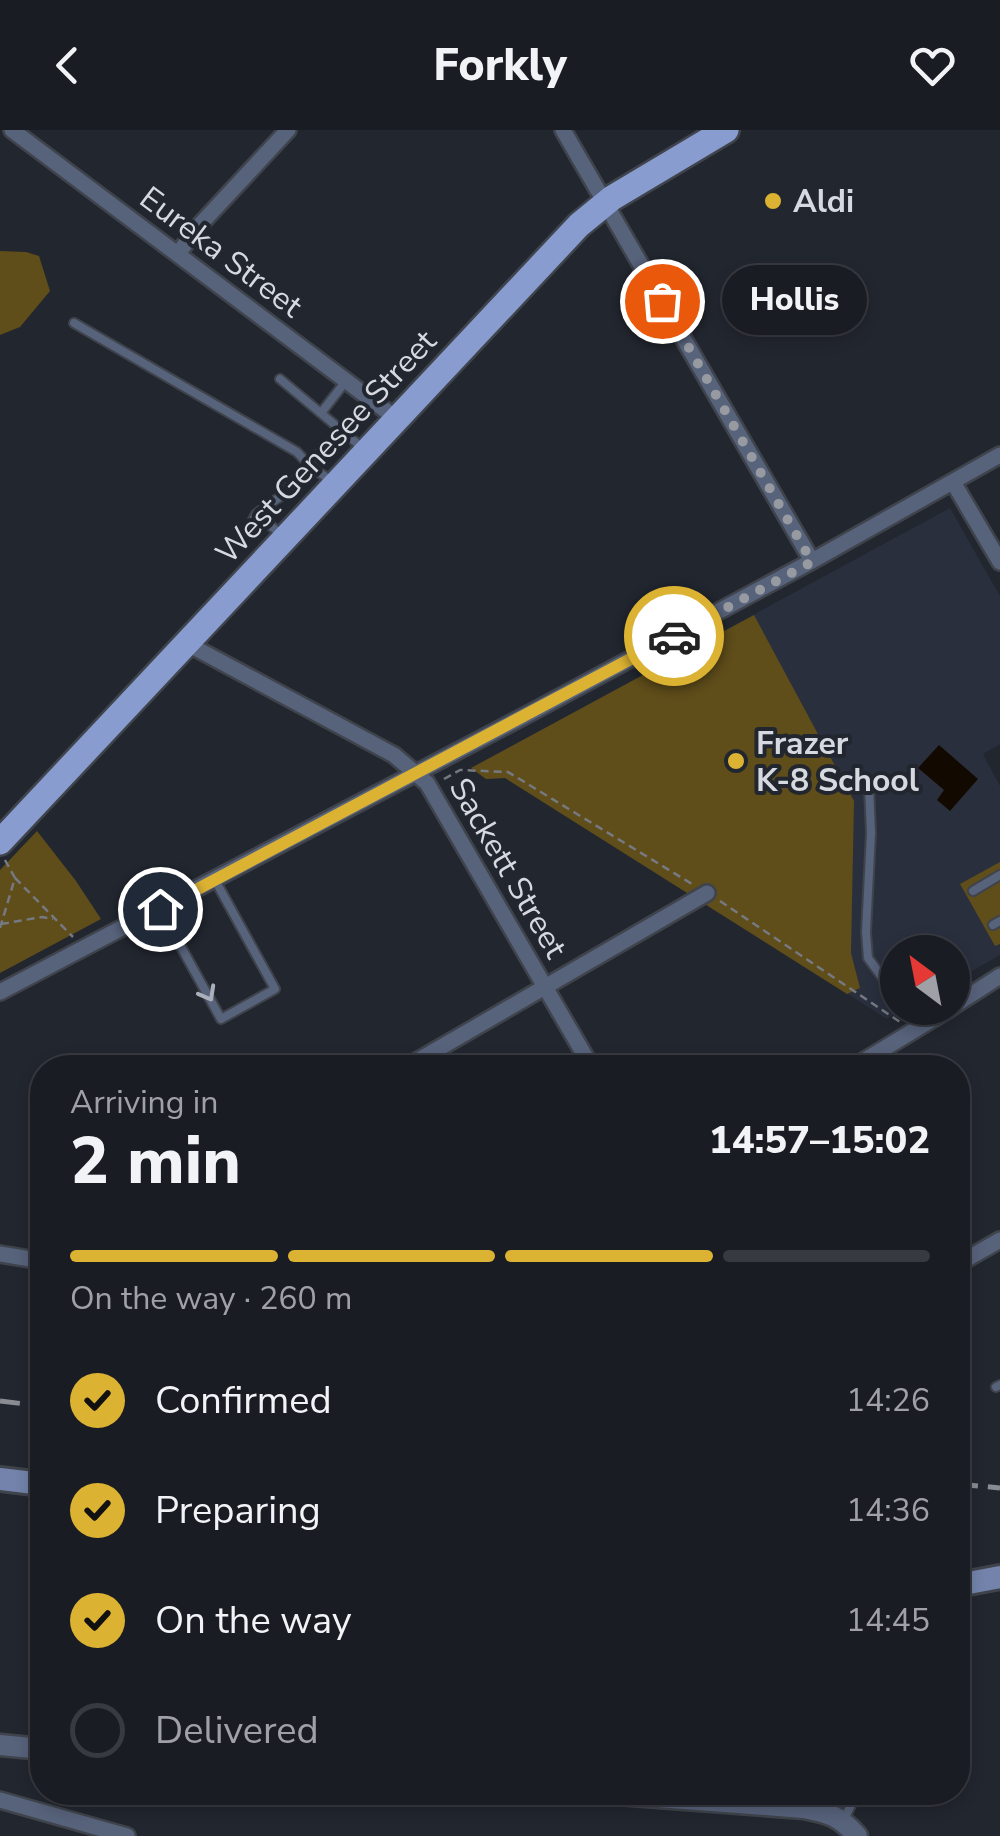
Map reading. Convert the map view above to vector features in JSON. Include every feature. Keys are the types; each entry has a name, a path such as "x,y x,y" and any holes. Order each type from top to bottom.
{"main road":[{"name":"West Genesee Street","path":"0,842 579,226 605,204 726,130"},
{"path":"0,1479 30,1483"},
{"path":"970,1583 1000,1577"}],"street":[{"name":"Eureka Street","path":"12,130 397,418"},
{"path":"178,254 197,228 288,130"},
{"path":"563,130 812,562"},
{"path":"0,992 812,562 1000,455"},
{"path":"953,482 1000,562"},
{"name":"Sackett Street","path":"186,643 355,732 394,755 427,783 584,1055"},
{"path":"427,1055 707,893"},
{"path":"970,998 997,984"},
{"path":"874,1055 924,1025"},
{"path":"970,1257 1000,1240"},
{"path":"0,1254 30,1259"},
{"path":"0,1745 30,1748"},
{"path":"0,1800 127,1836"},
{"path":"779,1805 830,1814 850,1829"}],"lane":[{"path":"74,323 297,452 337,485"},
{"path":"280,379 367,451"},
{"path":"321,413 346,380"},
{"path":"245,536 256,514 281,496 341,430"},
{"path":"256,514 285,538"},
{"path":"869,787 866,932 868,958 880,974"},
{"path":"973,892 1000,875"},
{"path":"160,909 222,1019 275,989 215,880"}],"path":[{"path":"443,780 460,770 508,772 753,922 914,1031"},
{"path":"0,852 15,878 85,949"},
{"path":"15,878 0,926 54,919"}],"shaded area":[{"path":"0,251 39,256 50,291 20,327 0,335"},
{"name":"Frazer K-8 School","path":"950,508 1000,596 1000,744 983,754 1000,786 1000,955 970,972 970,935 880,935 880,1015 505,778 486,779 471,768"},
{"path":"754,615 854,801 851,953 860,988 847,994 505,778 486,779 471,768"},
{"path":"939,745 978,779 950,811 937,800 944,790 918,768"},
{"path":"37,831 101,919 0,973 0,870"},
{"path":"1000,862 1000,944 995,946 960,884"}],"railway":[{"path":"0,1401 30,1405"},
{"path":"970,1485 1000,1488"}],"way so far":[{"path":"662,301 812,562 674,636"}],"place":[{"name":"Aldi","path":"773,201"},
{"name":"Hollis","path":"662,301"},
{"name":"Frazer K-8 School","path":"736,761"}],"route":[{"path":"160,909 674,636"}]}
